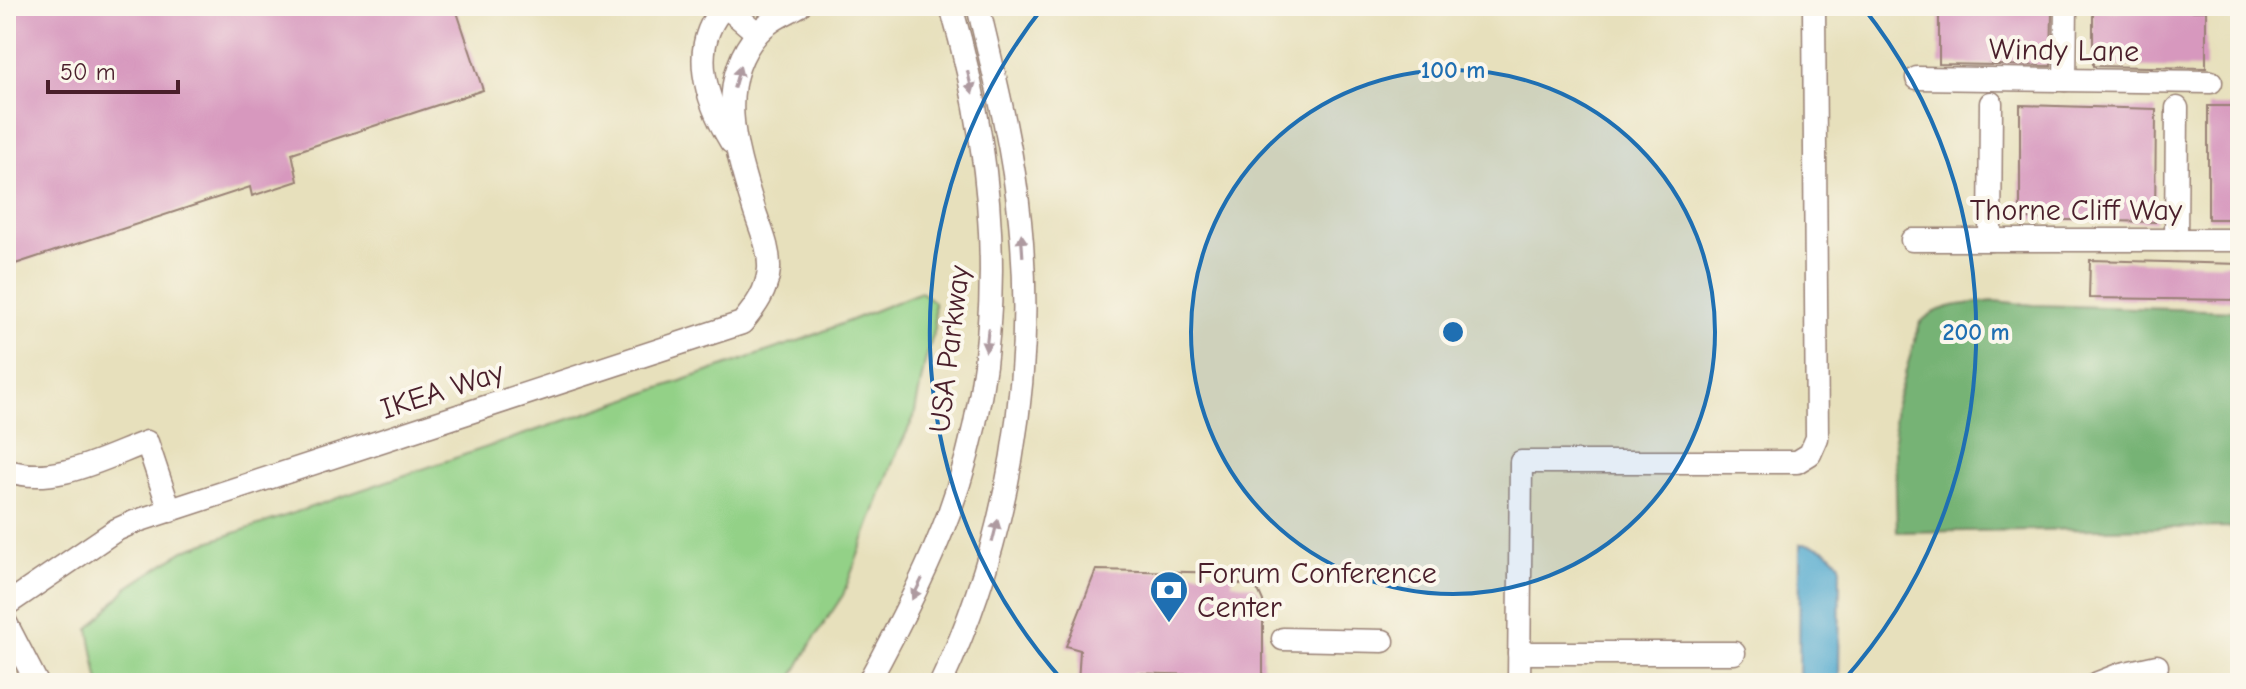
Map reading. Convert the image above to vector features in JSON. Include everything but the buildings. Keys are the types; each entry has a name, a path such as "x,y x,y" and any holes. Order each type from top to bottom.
{"street":[{"name":"IKEA Way","path":"725,6 714,17 706,37 703,58 705,82 720,124 737,154"},
{"path":"725,6 757,33"},
{"name":"IKEA Way","path":"6,605 116,530 742,323 765,289 769,254 737,154 731,103 733,82 757,33 772,20 799,6"},
{"name":"USA Parkway","path":"868,683 922,578 949,511 968,450 986,350 992,292 988,179 982,133 951,6"},
{"path":"941,683 980,585 1000,513 1016,423 1023,346 1023,268 1015,183 1002,103 978,6"},
{"path":"1519,683 1521,462 1797,462 1810,454 1817,438 1814,6"},
{"path":"2065,80 2066,6"},
{"name":"Windy Lane","path":"1917,78 2211,82"},
{"path":"1990,240 1991,103"},
{"path":"2176,240 2177,108"},
{"name":"Thorne Cliff Way","path":"1912,240 2240,240"},
{"path":"6,470 34,476 57,475 147,442 170,511"},
{"path":"6,623 37,683"},
{"path":"1283,639 1383,641"},
{"path":"1519,653 1734,653"},
{"path":"2098,683 2157,666"}],"green space":[{"path":"921,292 934,302 935,328 914,417 895,457 843,595 789,683 99,683 89,629 127,588 185,550 804,339"},
{"path":"1995,301 2034,305 2240,311 2240,527 1897,532 1894,410 1920,323 1927,316 1945,308"}],"water":[{"path":"1800,544 1823,549 1840,564 1839,683 1799,683"}],"place":[{"name":"Forum Conference Center","path":"1169,624"}]}
